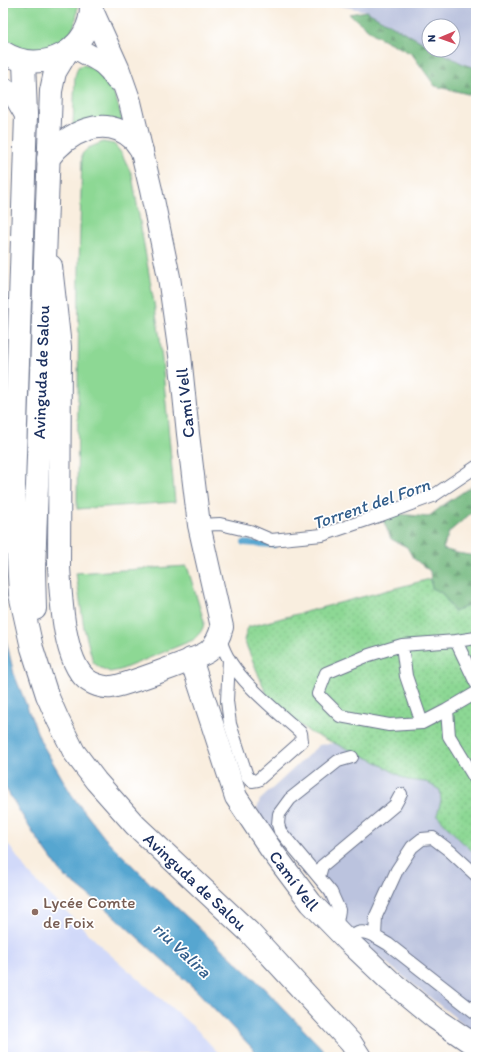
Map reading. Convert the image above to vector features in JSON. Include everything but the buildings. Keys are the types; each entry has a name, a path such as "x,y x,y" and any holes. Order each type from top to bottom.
{"main road":[{"name":"Avinguda de Salou","path":"47,694 38,650 34,570 51,91 55,72 70,49 82,37 88,26 91,5"},
{"name":"Camí Vell","path":"91,5 118,68 130,102 169,277 180,355 199,525 222,627 207,649 236,797 272,851 311,903 389,980 435,1018 476,1046"},
{"path":"3,52 24,61 42,62 59,56 70,49"},
{"name":"Camí Vell","path":"70,49 80,50 97,58 106,65 130,102"},
{"name":"Avinguda de Salou","path":"24,61 26,115 14,486 20,594 32,648 47,694 74,752 114,803 140,830 249,932 360,1057"},
{"path":"3,88 16,98 26,115"},
{"name":"Camí Vell","path":"48,159 64,141 79,132 97,126 112,128 126,133 133,139 142,151"},
{"path":"46,223 60,347 59,567 60,594 69,649 76,667 86,679 96,685 111,687 124,684 207,649"}],"lane":[{"path":"199,525 220,524 250,531 271,540 322,535 432,496 476,467"},
{"path":"476,638 402,646 369,655 326,673 318,694 340,716 389,725 422,723 476,693"},
{"path":"456,641 476,684"},
{"path":"207,649 221,646 241,678 301,733 302,742 258,780 252,781 247,776 230,724 227,701 229,659"},
{"path":"402,646 406,676 422,723"},
{"path":"447,710 449,736 474,774"},
{"path":"352,758 338,761 290,800 279,814 278,824 280,831 331,892 339,910 341,934 364,932 388,944 476,1013"},
{"path":"319,878 322,866 395,805 401,794"},
{"path":"375,937 376,916 397,870 412,847 422,839 433,838 450,851 476,876"}],"shaded area":[{"path":"326,3 476,3 476,68 463,64 452,58 461,58 461,18 421,18 421,42 366,11"},
{"path":"335,743 373,760 407,780 426,782 440,790 441,801 437,815 460,840 476,854 476,1034 390,966 342,924 259,817 257,808 260,800 319,745"},
{"name":"Lycée Comte de Foix","path":"3,837 29,874 105,950 197,1030 222,1057 3,1057"}],"green space":[{"path":"3,3 78,3 75,24 66,38 58,45 39,51 20,49 3,38"},
{"path":"366,11 421,42 421,58 452,58 463,64 476,68 476,96 435,86 412,54 375,35 349,14"},
{"path":"83,65 92,67 108,81 120,111 123,123 73,126 75,76 78,67"},
{"path":"103,142 114,144 122,154 132,175 160,338 175,502 77,509 79,267 82,154 88,148"},
{"path":"472,486 476,486 476,509 449,532 443,549 476,556 476,593 470,605 454,612 442,593 432,588 430,571 413,558 407,547 391,539 381,515 399,514 428,517"},
{"path":"187,566 204,621 202,629 197,636 193,640 120,670 110,672 99,667 93,662 84,628 76,573"},
{"path":"430,579 432,588 442,593 454,612 470,605 476,593 476,854 460,840 437,815 441,801 440,790 426,782 407,780 373,760 311,733 281,711 267,695 244,640 248,627"}],"water":[{"name":"riu Valira","path":"3,627 14,674 41,742 73,797 104,837 151,884 258,982 330,1057 261,1057 195,989 105,908 63,875 33,833 3,784"}],"waterway":[{"name":"Torrent del Forn","path":"244,543 274,545"}],"place":[{"name":"Lycée Comte de Foix","path":"35,912"}]}
